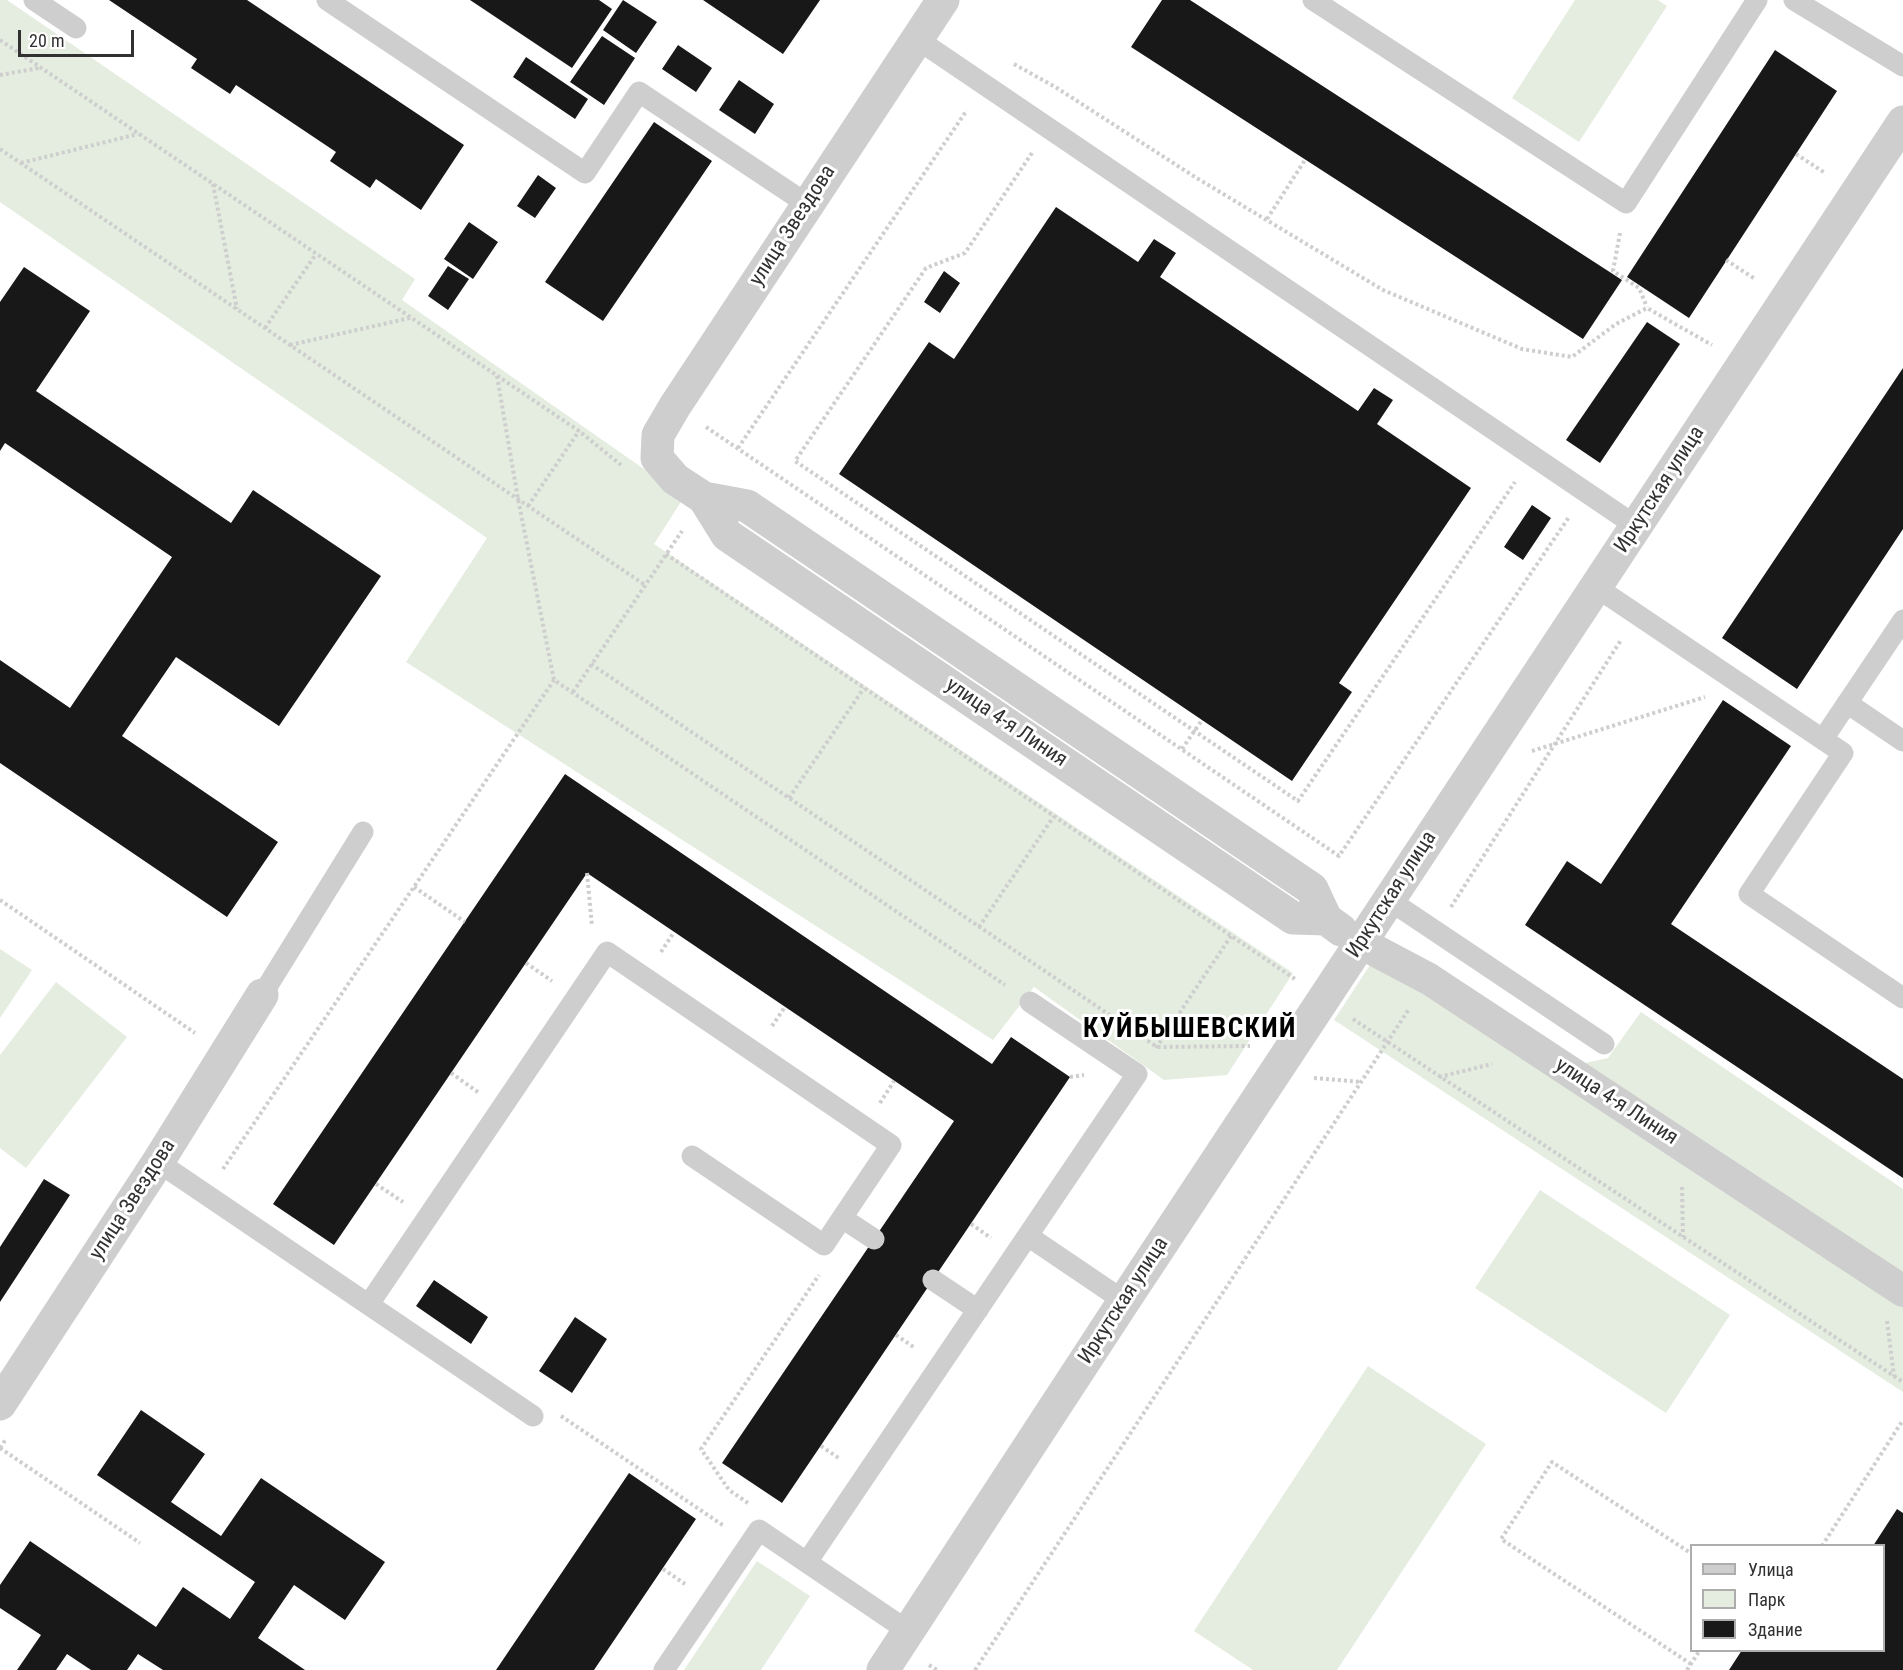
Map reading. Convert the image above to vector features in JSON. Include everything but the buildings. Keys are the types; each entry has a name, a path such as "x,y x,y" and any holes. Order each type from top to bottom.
{"street":[{"name":"улица Звездова","path":"657,458 657,435 943,0"},
{"name":"Иркутская улица","path":"883,1670 1743,364 1898,140"},
{"name":"улица 4-я Линия","path":"657,458 675,479 704,498 727,535 1293,918 1326,919 1361,943 1429,980 1892,1283"},
{"name":"улица Звездова","path":"0,1404 158,1162 262,995"}],"lane":[{"path":"34,0 76,28"},
{"path":"327,0 585,173 639,92 807,204"},
{"path":"1313,0 1626,203 1758,0"},
{"path":"1794,0 1903,66"},
{"path":"917,39 1636,526"},
{"path":"1596,586 1843,753 1749,894 1903,998"},
{"path":"1823,739 1903,620"},
{"path":"1847,703 1903,741"},
{"path":"262,995 363,832"},
{"path":"1389,900 1604,1044"},
{"path":"369,1304 607,952 891,1145 824,1245 692,1156"},
{"path":"807,1562 1137,1074 1030,1002"},
{"path":"158,1162 533,1416"},
{"path":"842,1218 874,1239"},
{"path":"1028,1236 1124,1301"},
{"path":"933,1280 978,1310"},
{"path":"664,1670 759,1530 908,1631"}],"path":[{"path":"0,40 579,431 528,506"},
{"path":"1586,492 1339,856 738,448 1002,58 1057,88 1195,177 1383,290 1522,349 1572,357 1616,324 1647,308"},
{"path":"0,75 40,67"},
{"path":"1049,129 965,253 926,268 795,461 1298,801 1532,456"},
{"path":"21,164 139,134"},
{"path":"0,149 645,585"},
{"path":"1796,154 1825,173"},
{"path":"1266,220 1305,160"},
{"path":"213,184 237,309"},
{"path":"1626,203 1612,271 1639,288 1647,308 1743,364"},
{"path":"265,328 316,254"},
{"path":"1726,260 1756,279"},
{"path":"290,345 411,318"},
{"path":"206,1194 554,680 496,375"},
{"path":"573,692 683,529"},
{"path":"666,554 1387,1043 1903,1382"},
{"path":"1436,931 1637,614"},
{"path":"591,664 1156,1047 1258,1046"},
{"path":"554,680 1030,1002"},
{"path":"1476,767 1743,686"},
{"path":"789,798 864,688"},
{"path":"1182,749 1202,720"},
{"path":"979,927 1054,816"},
{"path":"587,873 593,932"},
{"path":"414,887 465,921"},
{"path":"0,900 225,1054"},
{"path":"1156,1047 1231,936"},
{"path":"526,963 554,982"},
{"path":"975,1670 1429,980"},
{"path":"451,1073 479,1093"},
{"path":"1304,1077 1361,1082"},
{"path":"376,1184 404,1203"},
{"path":"971,1224 986,1234"},
{"path":"729,1490 701,1449 819,1274"},
{"path":"1892,1283 1894,1377"},
{"path":"896,1335 910,1345"},
{"path":"533,1416 542,1402 750,1543"},
{"path":"1823,1544 1903,1420"},
{"path":"821,1446 835,1456"},
{"path":"0,1448 140,1543"},
{"path":"1690,1553 1552,1462 1501,1539 1691,1664"},
{"path":"663,1569 679,1580"},
{"path":"1687,1670 1699,1652"}],"green space":[{"path":"0,0 7,0 415,279 402,300 684,497 654,544 1293,973 1227,1075 1164,1080 1034,987 993,1040 406,662 487,538 0,202"},
{"path":"1575,0 1658,0 1667,6 1579,142 1512,98"},
{"path":"1385,942 1581,1064 1608,1058 1641,1012 1903,1189 1903,1392 1334,1020"},
{"path":"0,949 32,970 0,1018"},
{"path":"56,982 127,1037 26,1168 0,1148 0,1055"},
{"path":"1540,1190 1730,1315 1666,1413 1475,1288"},
{"path":"1368,1366 1486,1444 1337,1670 1253,1670 1194,1631"},
{"path":"757,1561 810,1596 761,1670 684,1670"}],"district":[{"name":"КУЙБЫШЕВСКИЙ","path":"1190,1030"}]}
